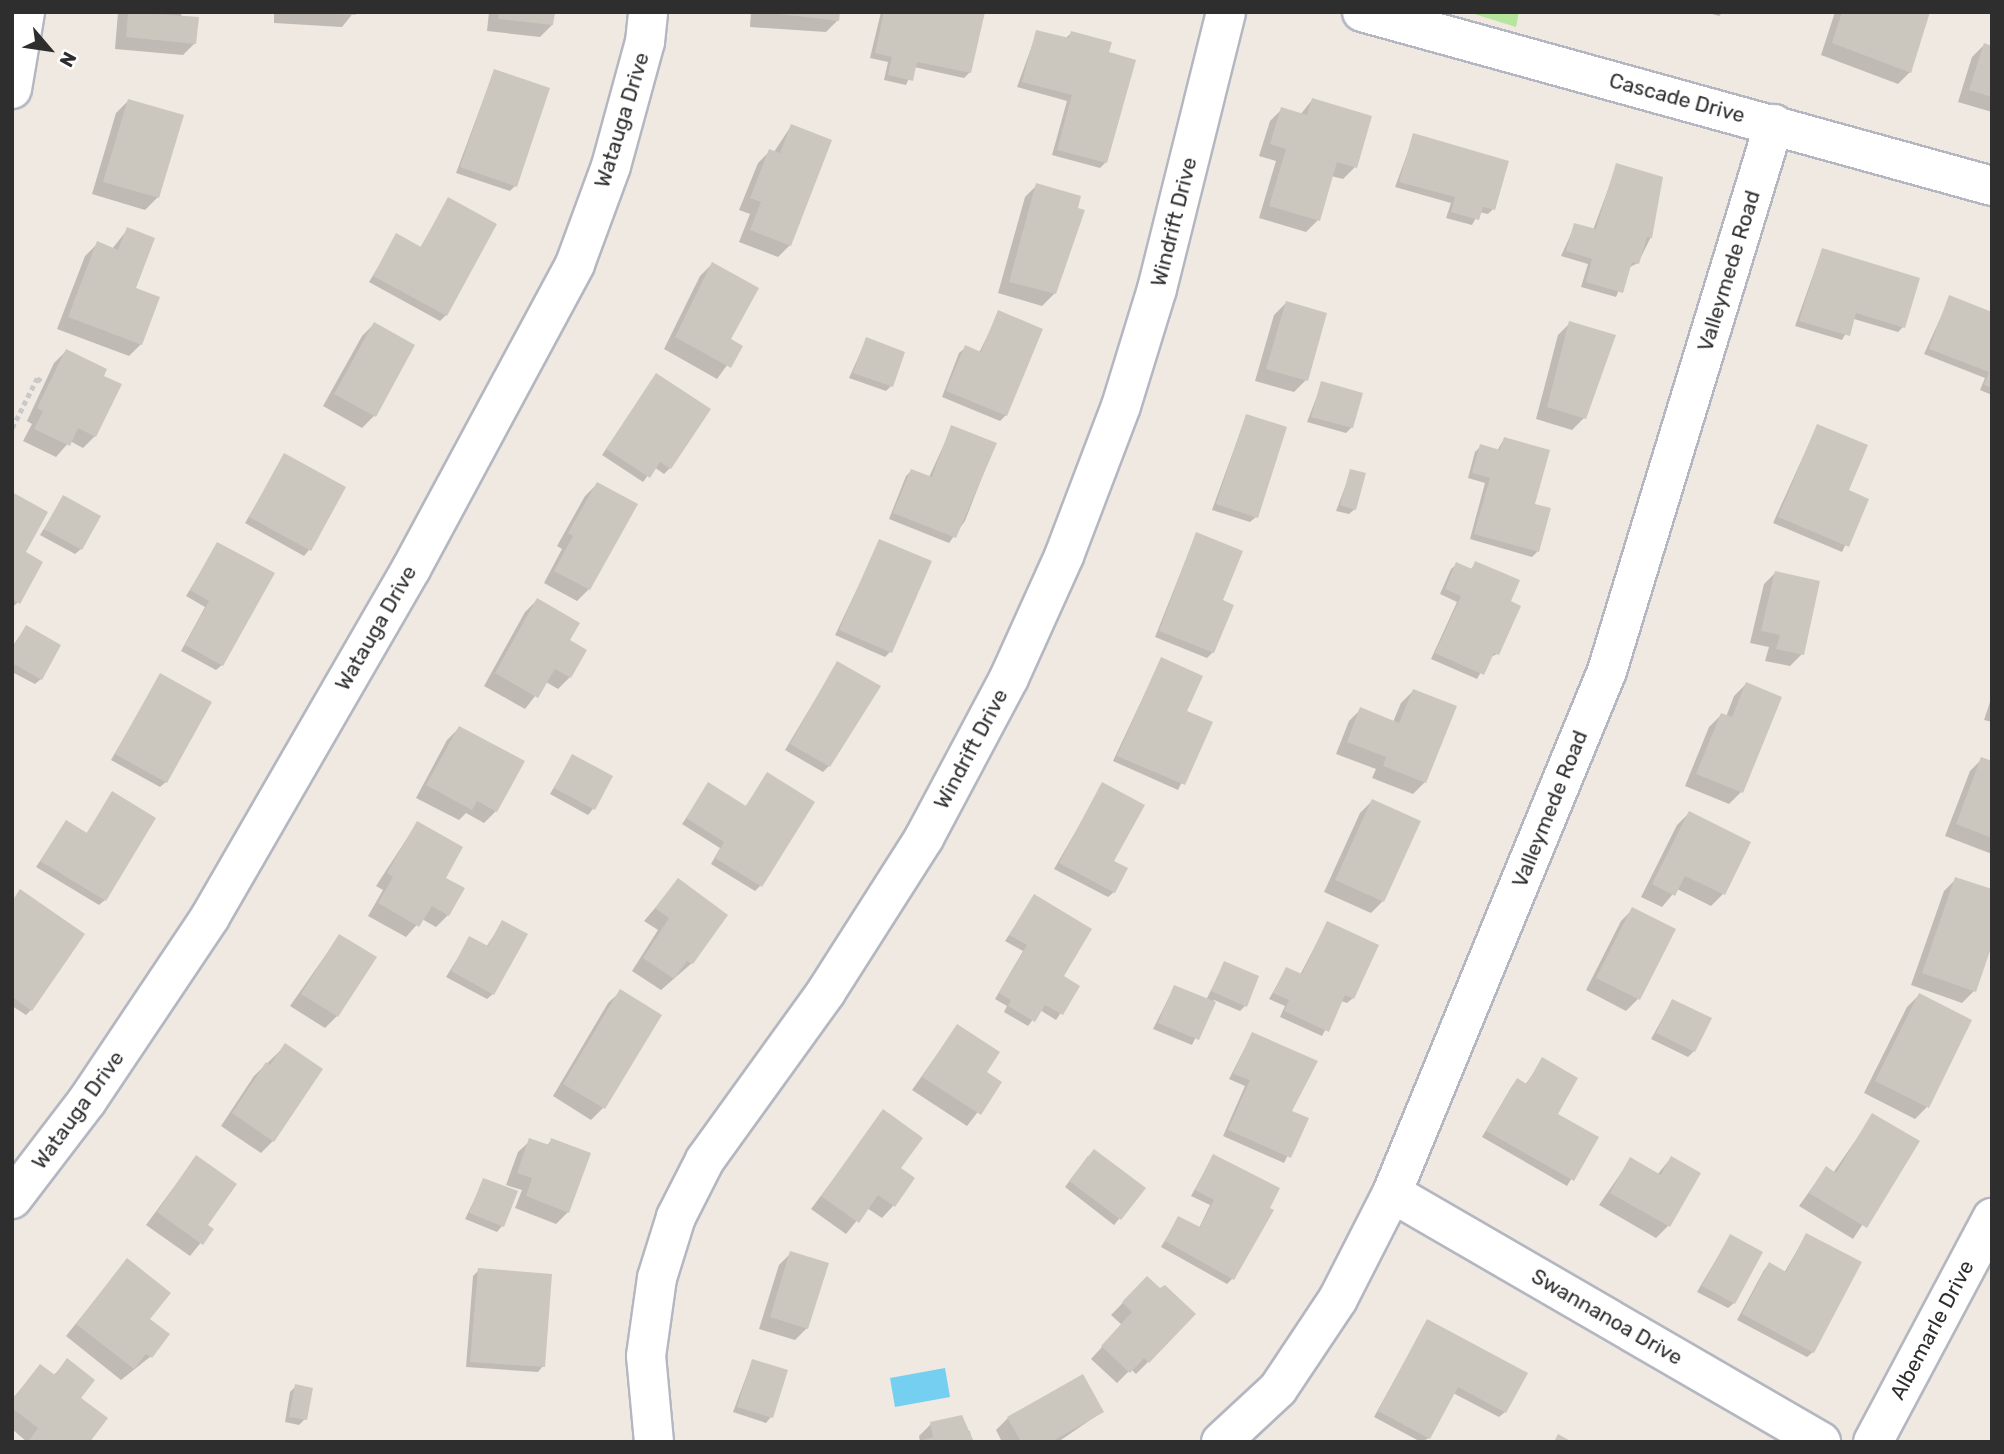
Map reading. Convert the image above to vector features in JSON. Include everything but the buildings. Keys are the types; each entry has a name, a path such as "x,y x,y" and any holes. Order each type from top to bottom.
{"street":[{"path":"12,89 25,12"},
{"name":"Watauga Drive","path":"12,1199 87,1101 210,917 411,569 575,264 611,166 645,42 648,12"},
{"name":"Windrift Drive","path":"654,1442 646,1356 657,1278 676,1217 705,1160 826,992 924,838 1009,678 1064,556 1121,406 1157,289 1226,12"},
{"name":"Cascade Drive","path":"1362,12 1992,186"},
{"name":"Valleymede Road","path":"1221,1442 1278,1389 1338,1299 1392,1193 1607,671 1774,124"},
{"name":"Swannanoa Drive","path":"1392,1193 1821,1442"},
{"name":"Albemarle Drive","path":"1873,1442 1992,1218"}],"path":[{"path":"12,428 37,378 43,382"}],"green space":[{"path":"1468,12 1519,12 1516,27"}],"water":[{"path":"945,1368 950,1397 895,1407 890,1378"}]}
